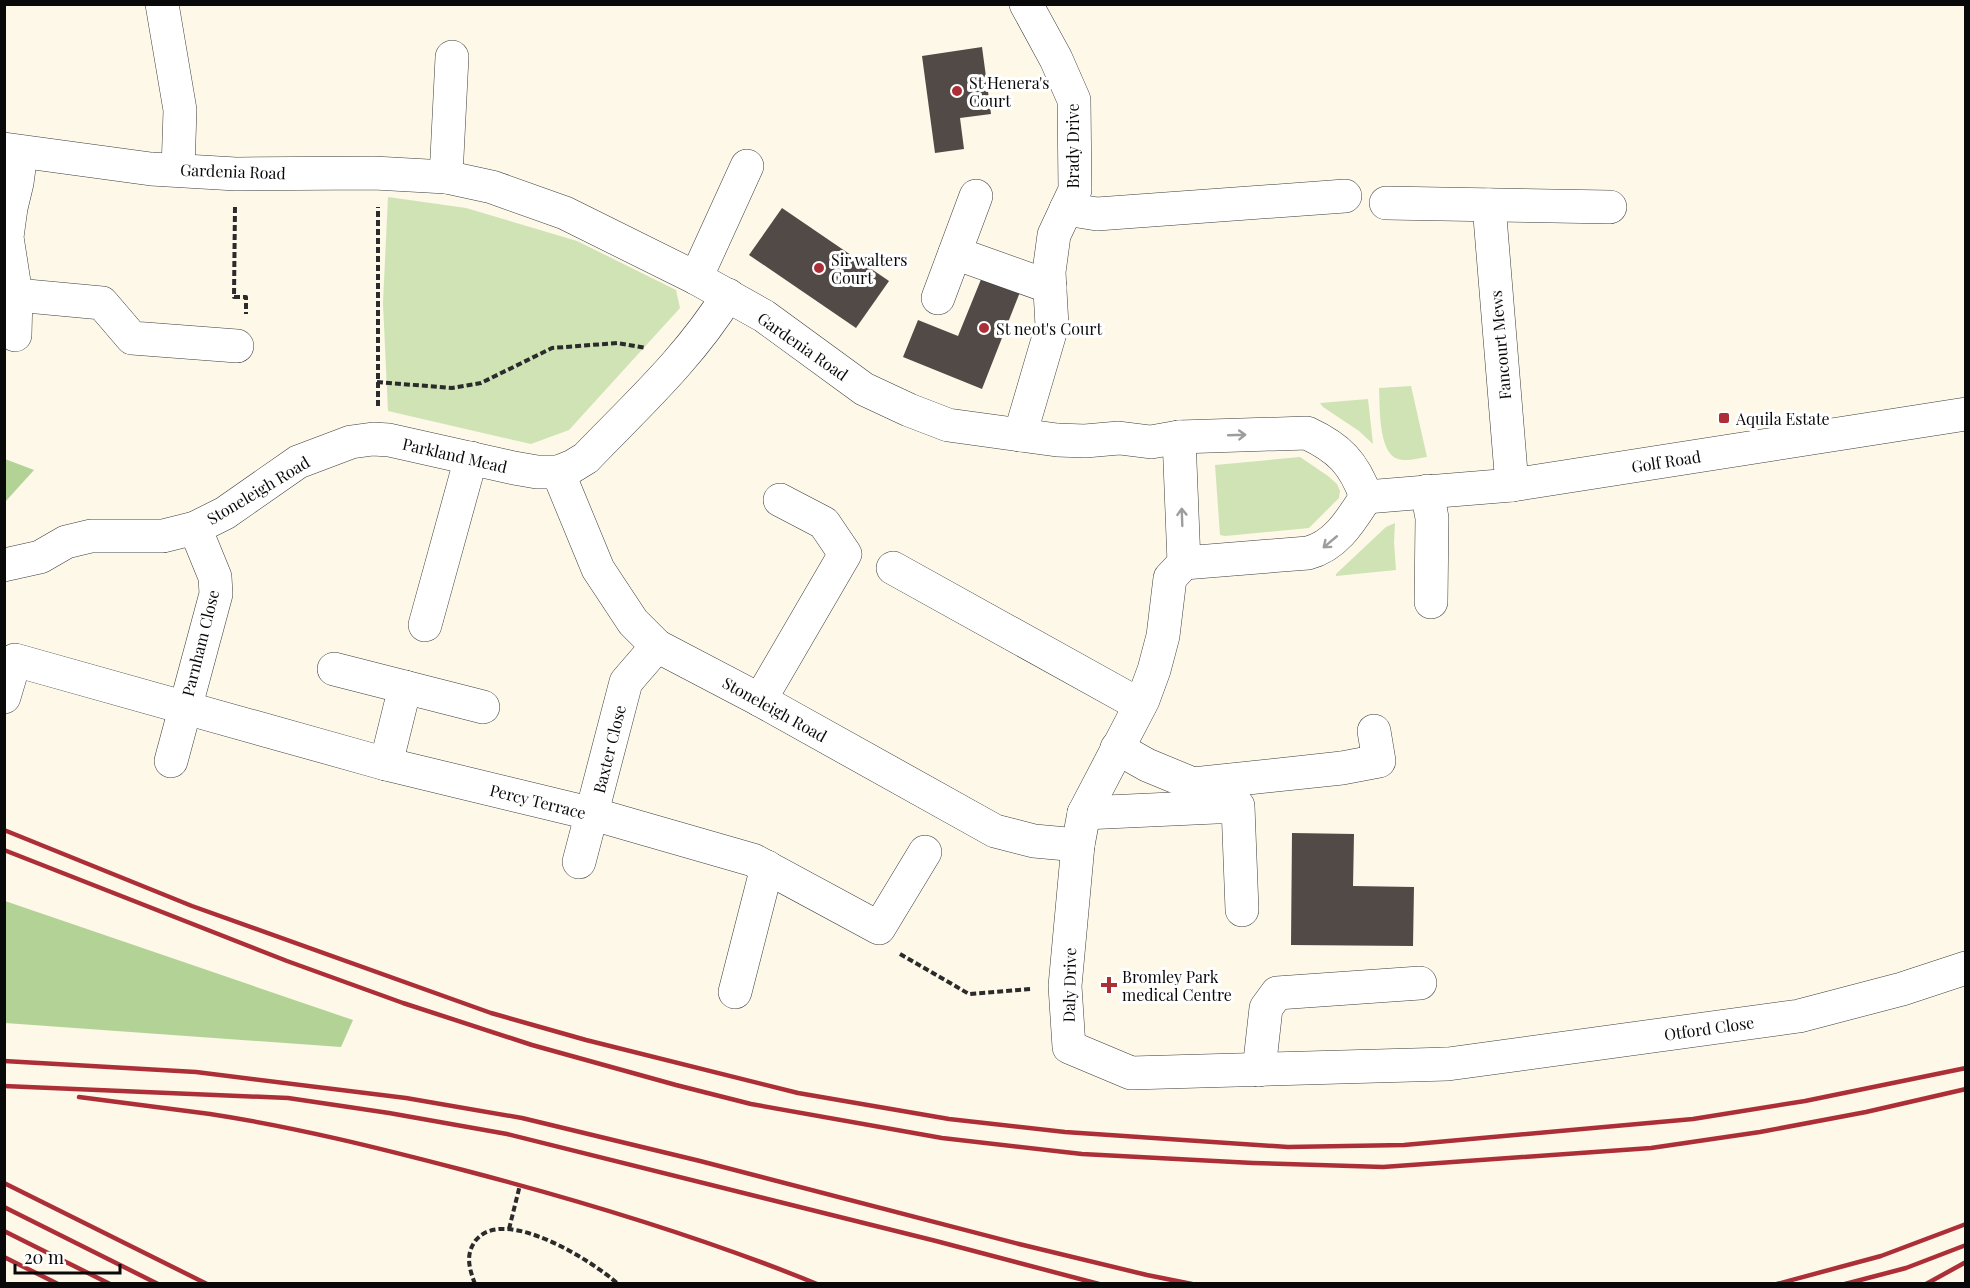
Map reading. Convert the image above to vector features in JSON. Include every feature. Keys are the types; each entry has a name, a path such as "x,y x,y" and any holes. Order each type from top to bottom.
{"street":[{"path":"162,4 180,110 178,170"},
{"name":"Brady Drive","path":"1020,435 1052,326 1048,272 1054,235 1075,190 1074,100 1056,59 1026,4"},
{"path":"446,177 452,57"},
{"name":"Gardenia Road","path":"15,335 16,295 7,237 11,208 18,183 13,151 151,169 236,174 374,173 446,177 492,188 565,213 696,278 764,316 864,389 948,425 1057,440 1085,441 1119,438 1151,442 1179,437 1307,433 1323,440 1347,459 1366,496"},
{"path":"696,278 747,166"},
{"path":"938,298 976,196"},
{"path":"1066,209 1096,214 1345,196"},
{"path":"1386,203 1610,207"},
{"name":"Fancourt Mews","path":"1489,205 1512,485"},
{"path":"955,253 1050,287"},
{"path":"16,295 102,303 132,338 237,346"},
{"name":"Parkland Mead","path":"373,439 389,440 537,472 558,472 573,466 586,458 695,343 728,295"},
{"name":"Golf Road","path":"1366,496 1512,485 1965,414"},
{"path":"1179,437 1184,563 1308,553 1320,550 1341,533 1366,496"},
{"name":"Stoneleigh Road","path":"4,565 40,557 66,542 91,536 164,536 195,528 225,513 298,462 351,442 373,439"},
{"path":"426,625 471,458"},
{"name":"Stoneleigh Road","path":"558,472 598,569 633,622 657,646 760,700 995,831 1034,841 1078,845"},
{"path":"1427,491 1432,518 1431,602"},
{"path":"760,700 845,555 824,523 780,500"},
{"name":"Parnham Close","path":"171,761 216,594 215,577 195,528"},
{"name":"Daly Drive","path":"1184,563 1170,578 1163,636 1154,670 1140,705 1084,813 1078,845 1065,987 1069,1047 1131,1073 1448,1064"},
{"path":"893,568 1140,705"},
{"name":"Baxter Close","path":"579,862 626,682 657,646"},
{"name":"Percy Terrace","path":"4,697 15,660 386,764 593,814 753,860 879,928"},
{"path":"334,669 483,707"},
{"path":"386,764 405,687"},
{"path":"1117,748 1147,765 1193,784 1341,768 1379,761 1374,731"},
{"path":"1084,813 1238,806 1242,910"},
{"path":"879,928 925,852"},
{"path":"735,992 767,867"},
{"name":"Otford Close","path":"1448,1064 1799,1016 1902,989 1965,968"},
{"path":"1259,1070 1266,1008 1277,993 1420,983"}],"path":[{"path":"373,439 378,423 379,209 374,173"},
{"path":"236,174 234,297 246,297 246,346 237,346"},
{"path":"377,382 452,388 481,383 552,348 617,343 651,349 675,365"},
{"path":"879,928 891,948 969,994 1065,987"},
{"path":"509,1229 520,1185"},
{"path":"475,1284 469,1267 470,1248 479,1236 494,1230 509,1229 531,1233 566,1248 610,1276 618,1284"}],"green space":[{"path":"388,197 466,208 577,241 676,290 680,308 569,430 531,444 388,411 383,303"},
{"path":"1411,386 1427,457 1402,460 1391,455 1383,439 1379,388"},
{"path":"1368,399 1373,444 1320,403"},
{"path":"1300,457 1328,476 1337,484 1340,491 1339,498 1309,528 1220,535 1215,465"},
{"path":"4,459 34,470 5,502"},
{"path":"1395,523 1396,570 1336,576 1386,527"},
{"path":"4,901 353,1020 341,1047 5,1023"}],"building":[{"name":"St Henera's Court","path":"982,47 991,114 960,118 964,149 935,153 922,56"},
{"name":"Sir walters Court","path":"782,208 889,281 856,328 749,255"},
{"name":"St neot's Court","path":"982,277 1020,292 982,389 903,357 918,320 958,336"},
{"path":"1292,833 1354,834 1353,886 1414,887 1413,946 1291,945"}],"railway":[{"path":"4,830 192,906 491,1013 586,1040 798,1093 949,1119 1065,1132 1288,1147 1404,1145 1693,1119 1805,1101 1966,1068"},
{"path":"4,850 287,961 403,1003 532,1045 751,1104 942,1138 1082,1154 1383,1167 1651,1148 1760,1132 1866,1112 1966,1089"},
{"path":"4,1061 196,1072 406,1098 522,1118 700,1161 1019,1244 1192,1284"},
{"path":"4,1086 288,1098 507,1134 1099,1284"},
{"path":"79,1097 242,1119 400,1154 552,1194 642,1221 817,1284"},
{"path":"4,1183 207,1284"},
{"path":"4,1207 158,1284"},
{"path":"1777,1284 1881,1256 1966,1224"},
{"path":"4,1231 110,1284"},
{"path":"1845,1284 1906,1268 1966,1245"},
{"path":"4,1257 58,1284"},
{"path":"1926,1284 1966,1262"}],"place":[{"name":"St Henera's Court","path":"957,91"},
{"name":"Sir walters Court","path":"819,268"},
{"name":"St neot's Court","path":"984,328"},
{"name":"Aquila Estate","path":"1724,418"},
{"name":"Bromley Park medical Centre","path":"1109,985"}]}
